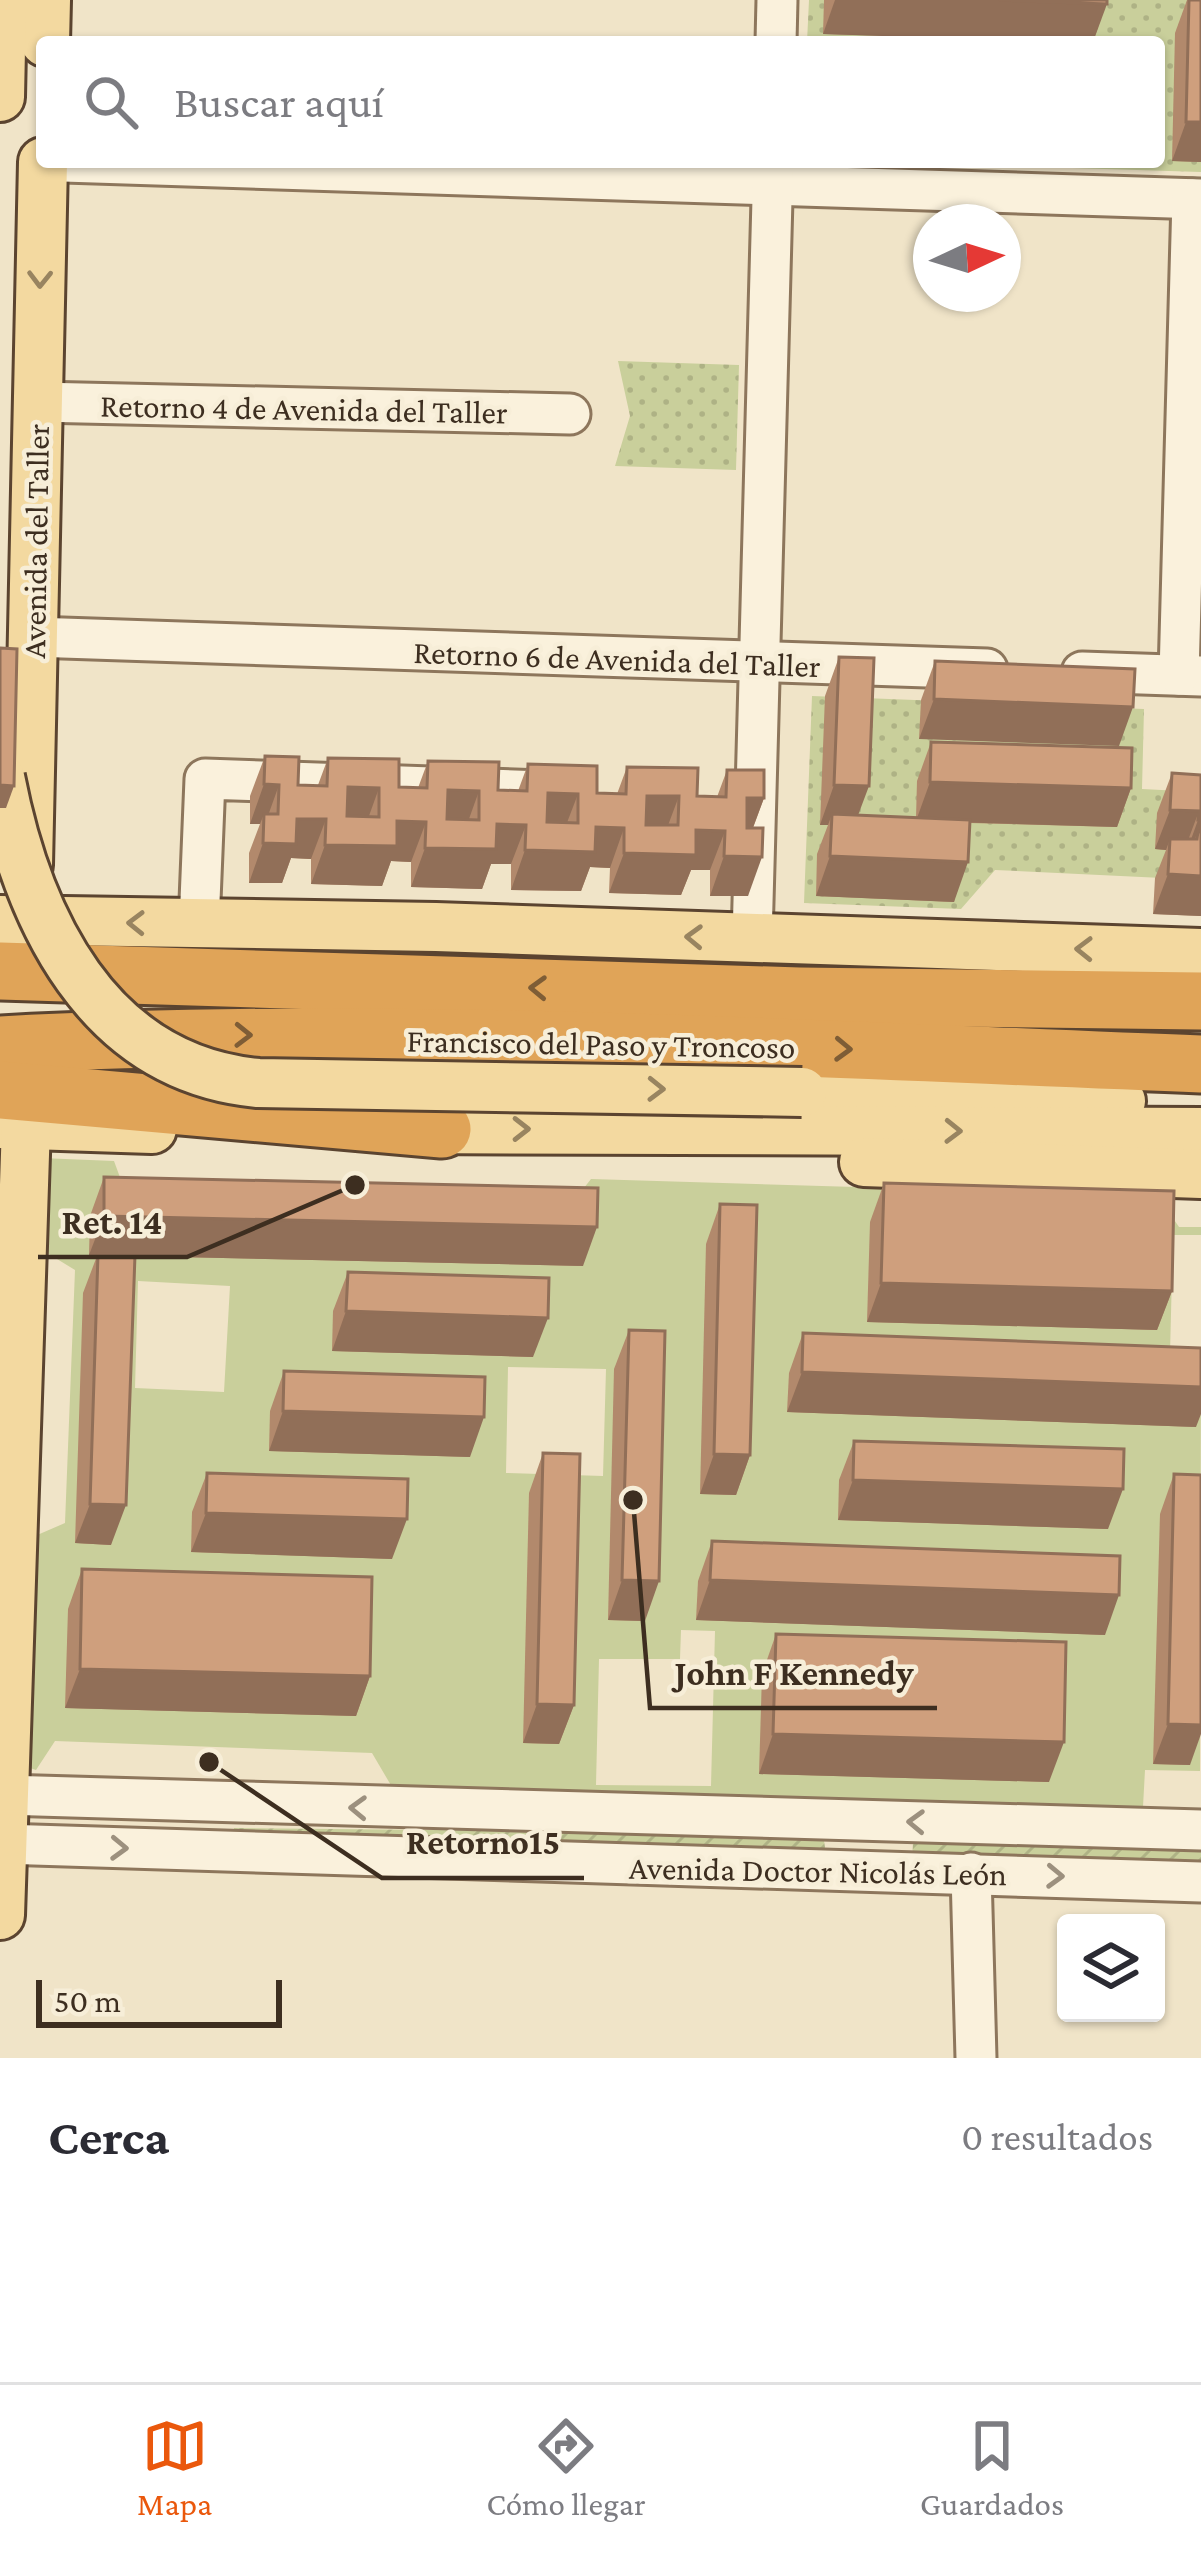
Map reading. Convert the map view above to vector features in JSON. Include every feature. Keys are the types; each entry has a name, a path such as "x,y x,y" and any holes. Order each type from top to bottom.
{"highway":[{"name":"Francisco del Paso y Troncoso","path":"0,971 799,996 1201,1001"},
{"name":"Francisco del Paso y Troncoso","path":"0,1045 212,1035 667,1042 1201,1064"},
{"path":"9,1113 442,1129"}],"main road":[{"path":"0,97 2,0"},
{"path":"45,36 46,0"},
{"name":"Avenida del Taller","path":"14,920 33,638 43,168"},
{"path":"0,777 20,865 44,925 67,964 132,1032 171,1059 212,1075 258,1083 802,1092 1201,1106"},
{"path":"14,920 1201,953"},
{"path":"0,1915 9,1113"},
{"path":"611,1128 696,1155 1181,1173"},
{"path":"442,1129 1201,1132"}],"street":[{"path":"776,36 777,0"},
{"path":"418,168 773,174 1196,199 1185,426 1190,675"},
{"path":"752,939 773,174"},
{"name":"Retorno 4 de Avenida del Taller","path":"38,402 570,414"},
{"name":"Retorno 6 de Avenida del Taller","path":"33,638 1190,675"},
{"path":"200,925 205,778 612,794"},
{"path":"708,798 755,800"},
{"name":"Avenida Doctor Nicolás León","path":"4,1795 1201,1830"},
{"path":"866,1821 867,1871"},
{"name":"Avenida Doctor Nicolás León","path":"2,1844 1201,1882"},
{"path":"971,1873 976,2058"}],"green space":[{"path":"809,0 1201,0 1201,172 1073,168 1165,168 1165,36 807,36"},
{"path":"618,361 739,365 736,470 615,466 630,416"},
{"path":"812,696 1144,709 1142,789 1201,792 1183,879 995,870 961,909 804,903"},
{"path":"41,1158 114,1161 125,1191 569,1207 591,1179 1158,1196 1179,1227 1201,1227 1201,1235 1173,1235 1170,1353 1201,1354 1200,1771 1145,1770 1143,1807 1201,1809 1201,1821 392,1787 372,1753 55,1741 36,1770 24,1766 28,1539 65,1523 75,1270 39,1248","holes":["138,1281 230,1286 224,1392 135,1388","508,1367 606,1369 603,1476 506,1473","681,1630 715,1631 711,1786 596,1785 599,1659 680,1659"]},
{"path":"234,1828 823,1834 826,1854 234,1849"},
{"path":"913,1842 1201,1851 1201,1876 912,1865"}],"building":[{"path":"999,0 1107,0 1107,4"},
{"path":"1189,0 1201,0 1201,122 1186,122"},
{"path":"0,648 17,649 14,786 0,785"},
{"path":"839,657 874,658 869,786 834,785"},
{"path":"935,661 1135,669 1133,707 934,699"},
{"path":"931,742 1132,748 1131,788 930,782"},
{"path":"265,756 299,757 298,785 327,786 328,758 399,759 399,787 427,788 428,761 499,762 498,790 527,791 528,764 597,766 597,793 626,794 627,767 698,768 697,796 726,797 727,770 764,770 764,798 747,798 747,828 763,828 762,857 724,856 725,831 696,830 696,855 624,853 624,828 596,827 595,852 525,850 526,825 497,824 496,849 425,848 426,822 397,821 397,846 325,845 326,819 297,819 296,844 263,843 264,814 278,814 279,785 264,784","holes":["348,787 379,788 379,817 347,816","448,790 479,791 479,820 447,819","548,793 578,794 578,823 547,822","647,796 679,796 678,825 646,825"]},
{"path":"1172,773 1201,775 1201,820 1199,811 1170,810"},
{"path":"832,814 970,820 968,862 830,856"},
{"path":"1198,831 1201,876 1168,874 1170,839 1197,839"},
{"path":"104,1177 598,1188 597,1227 104,1216"},
{"path":"884,1183 1174,1191 1172,1291 881,1283"},
{"path":"720,1204 757,1205 750,1455 714,1454"},
{"path":"98,1254 135,1255 126,1505 90,1504"},
{"path":"348,1272 549,1278 548,1318 346,1311"},
{"path":"629,1330 665,1331 659,1581 622,1580"},
{"path":"803,1333 1201,1348 1201,1387 802,1372"},
{"path":"284,1371 485,1377 484,1417 283,1411"},
{"path":"854,1441 1124,1449 1123,1489 853,1480"},
{"path":"543,1453 580,1454 574,1705 537,1704"},
{"path":"207,1473 408,1479 407,1519 206,1513"},
{"path":"1174,1474 1201,1475 1201,1725 1168,1724"},
{"path":"712,1541 1120,1556 1119,1595 710,1580"},
{"path":"82,1569 372,1577 370,1676 80,1669"},
{"path":"776,1634 1066,1642 1064,1742 773,1734"}],"place":[{"name":"Ret. 14","path":"355,1185"},
{"name":"John F Kennedy","path":"633,1500"},
{"name":"Retorno15","path":"209,1762"}]}
